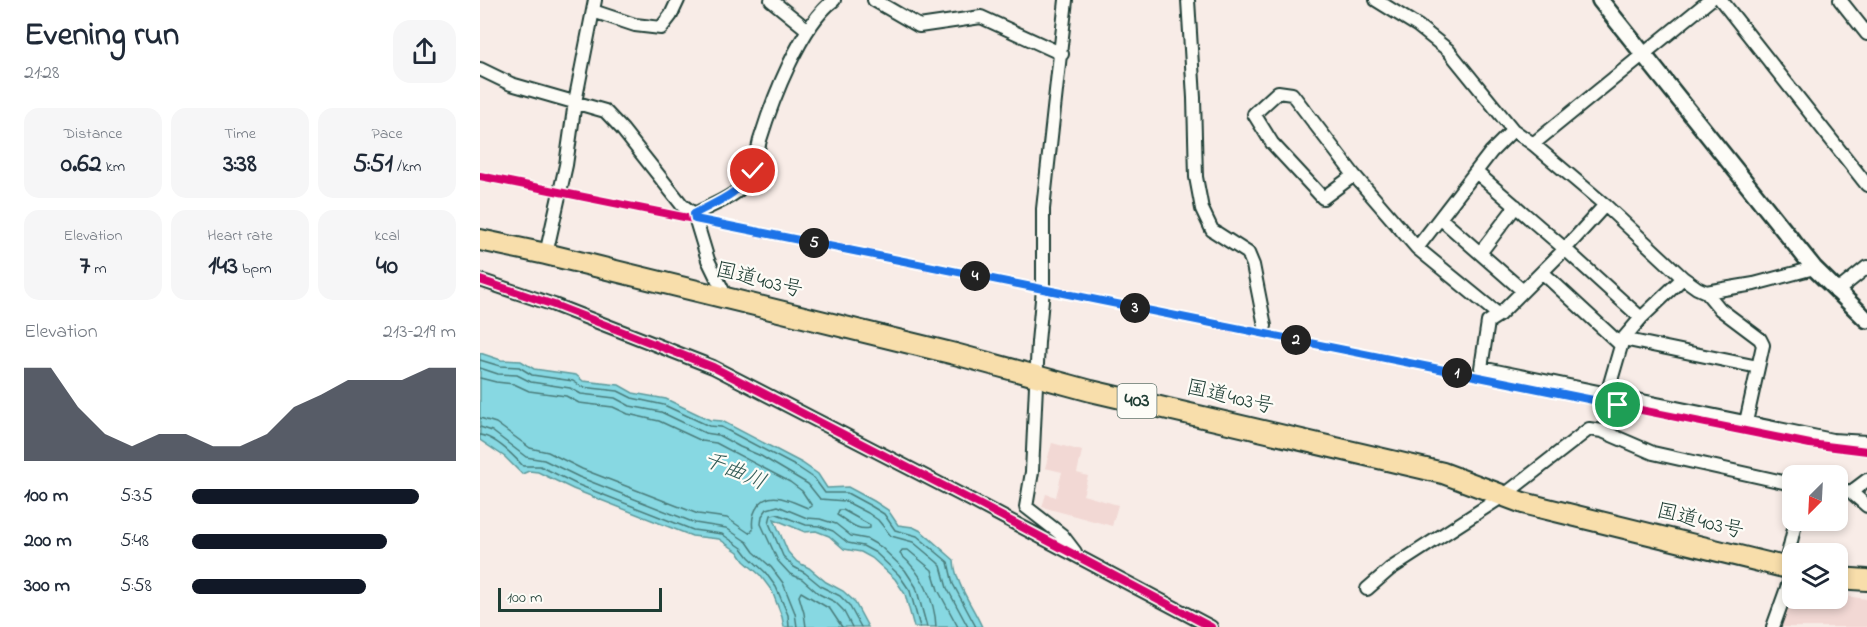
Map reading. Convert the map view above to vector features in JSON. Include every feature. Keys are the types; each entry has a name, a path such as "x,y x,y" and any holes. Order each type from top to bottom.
{"highway":[{"name":"国道403号","path":"480,240 726,297 1091,391 1443,473 1523,503 1782,568"},
{"path":"1848,579 1867,580"}],"street":[{"path":"546,254 566,165 575,102 594,5 634,25 661,28 671,15 678,0"},
{"path":"771,0 808,30"},
{"path":"694,214 734,194 744,186 753,171 777,90 808,30 824,7 834,0"},
{"path":"874,0 919,26 981,17 1062,54"},
{"path":"1066,0 1062,54 1043,209 1043,289 1032,472 1026,507 1062,535 1078,556"},
{"path":"1188,0 1196,177 1202,209 1212,230 1248,253 1253,265 1265,326"},
{"path":"1376,0 1418,26 1448,50 1514,130 1605,205 1683,278 1697,288 1707,291 1754,284 1814,268"},
{"path":"1600,0 1814,268 1867,320"},
{"path":"1533,144 1710,0"},
{"path":"1721,0 1867,185"},
{"path":"1840,0 1867,34"},
{"path":"480,69 511,84 605,111 682,205 694,214 708,260 726,297"},
{"path":"1354,176 1323,198 1272,143 1254,114 1278,92 1292,94 1354,176 1417,248 1499,315"},
{"path":"1417,248 1491,152 1514,130"},
{"path":"1476,172 1641,318"},
{"path":"1605,205 1565,249 1499,315 1488,322 1481,368 1832,440 1867,442"},
{"path":"1480,253 1516,206"},
{"path":"1440,218 1523,291"},
{"path":"1836,291 1867,267"},
{"path":"1542,272 1622,342 1758,366"},
{"path":"1607,394 1622,342 1641,318 1683,278"},
{"path":"480,280 554,305 713,367 1211,627"},
{"path":"1707,291 1720,309 1760,339 1763,345 1746,422"},
{"path":"1367,589 1390,569 1503,496 1589,429 1602,431 1661,455 1782,482"},
{"path":"1851,492 1867,480"},
{"path":"1848,491 1867,506"},
{"path":"1773,627 1782,597"}],"shaded area":[{"path":"1052,443 1082,451 1077,473 1088,476 1083,495 1118,505 1112,526 1042,507 1046,494 1056,497 1062,472 1045,468"},
{"path":"1848,596 1867,599 1867,627 1777,627 1784,609 1848,609"}],"water":[{"name":"千曲川","path":"480,353 501,360 521,361 534,369 576,375 583,381 619,385 633,393 666,399 710,420 722,421 802,463 818,474 827,488 848,487 874,501 888,510 898,525 913,527 921,531 954,560 961,586 982,627 914,627 905,594 895,579 872,558 861,552 844,549 829,536 816,531 805,532 774,519 788,552 797,562 843,591 854,601 868,627 784,627 772,591 738,552 719,539 692,536 573,489 538,472 529,471 522,474 505,457 480,440"}],"cycle path":[{"path":"480,176 1810,444 1867,451"},
{"path":"480,280 554,305 713,367 1211,627"}],"route":[{"path":"753,171 744,186 734,194 694,214 695,219 1618,405"}]}
